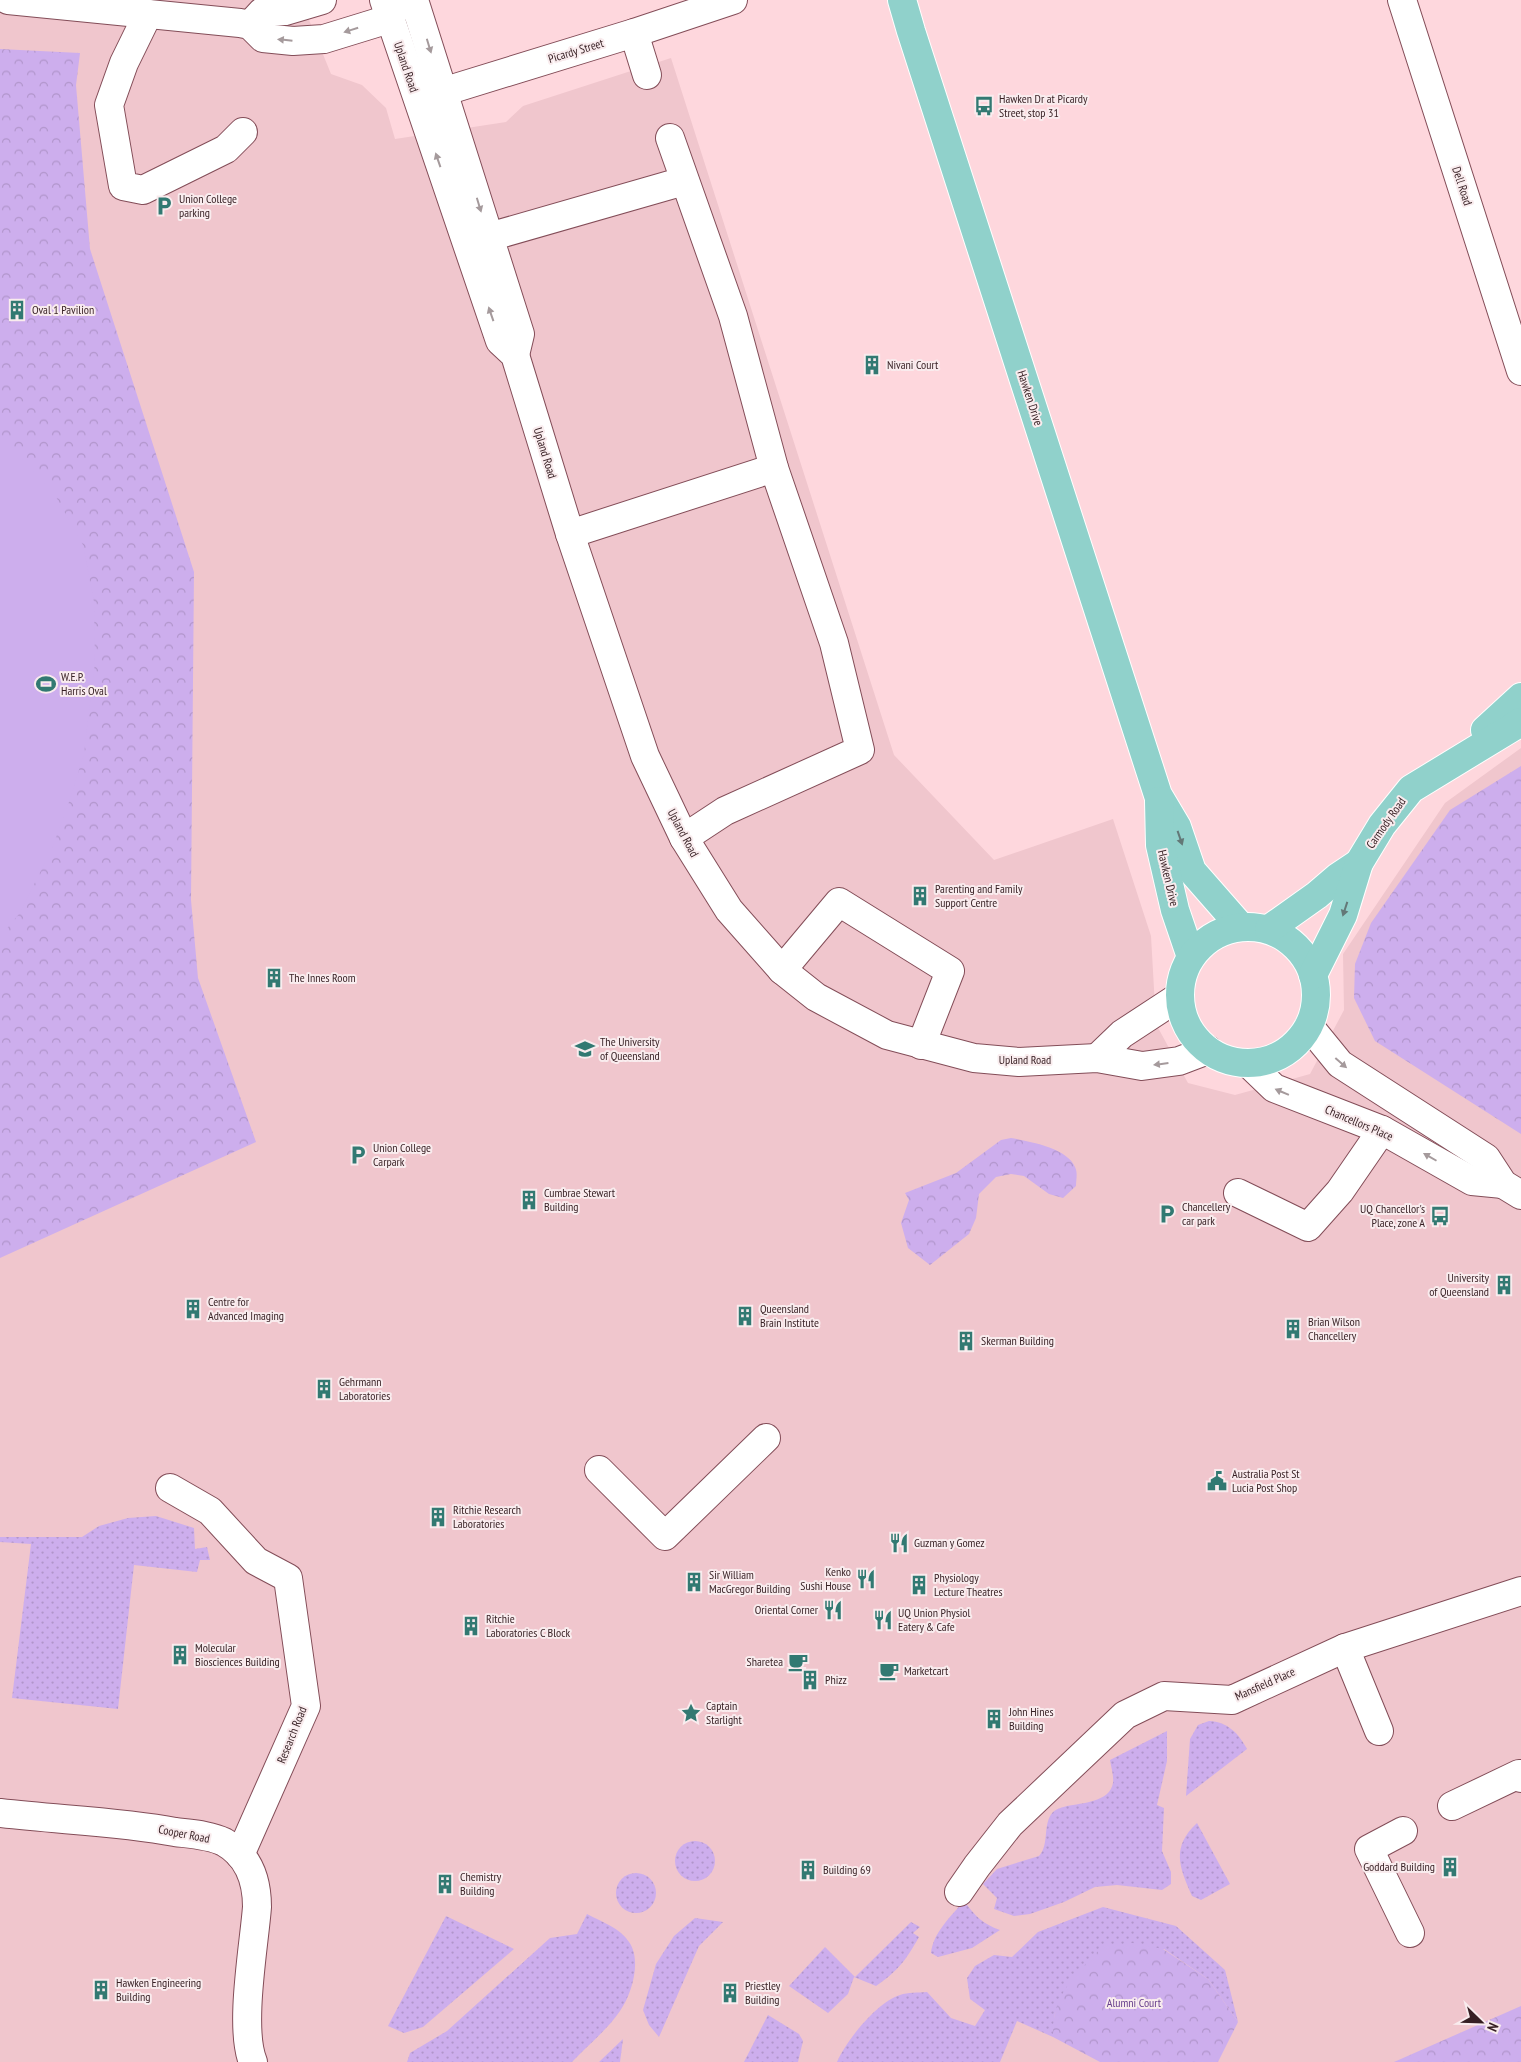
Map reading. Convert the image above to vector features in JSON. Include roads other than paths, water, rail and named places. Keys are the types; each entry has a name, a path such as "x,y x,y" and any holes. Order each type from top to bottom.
{"main road":[{"name":"Hawken Drive","path":"902,0 910,31 1158,795 1177,828 1192,871 1241,927"},
{"name":"Carmody Road","path":"1442,770 1521,697"},
{"name":"Carmody Road","path":"1314,974 1343,915 1359,863 1382,825 1411,789 1521,722"},
{"name":"Hawken Drive","path":"1158,795 1160,845 1175,910 1191,957"},
{"name":"Carmody Road","path":"1269,929 1318,895 1338,877 1359,863"},
{"path":"1241,927 1269,929 1288,939 1304,954 1314,974 1317,992 1315,1010 1308,1026 1298,1042 1283,1053 1266,1061 1248,1063 1227,1060 1208,1050 1193,1035 1184,1017 1180,996 1183,976 1191,957 1205,942 1222,932 1241,927"}],"street":[{"path":"8,0 250,25 263,38 293,41 324,39 392,6"},
{"path":"250,25 262,12 285,12 322,0"},
{"name":"Upland Road","path":"414,0 520,334 515,355"},
{"name":"Picardy Street","path":"417,100 634,33 733,0"},
{"name":"Dell Road","path":"1402,0 1521,371"},
{"name":"Upland Road","path":"392,6 417,100 500,341 515,355 570,534 645,756 684,838 729,910 782,970 816,996 887,1035 921,1045 974,1058 1010,1061 1097,1058 1142,1066 1179,1062 1208,1050"},
{"path":"148,14 124,63 109,105 123,186 143,190 226,149 243,132"},
{"path":"634,33 647,75"},
{"path":"670,138 733,316 774,468 834,643 860,750 725,811 684,838"},
{"path":"489,237 684,181"},
{"path":"570,534 774,468"},
{"path":"782,970 839,902 950,971 921,1045"},
{"path":"1097,1058 1122,1034 1180,996"},
{"name":"Chancellors Place","path":"1308,1026 1340,1064 1486,1158 1512,1190"},
{"name":"Chancellors Place","path":"1248,1063 1274,1088 1382,1130 1472,1181 1512,1190"},
{"path":"1238,1193 1308,1227 1340,1191 1382,1130"},
{"path":"599,1470 665,1536 766,1438"},
{"name":"Research Road","path":"170,1488 210,1511 256,1561 288,1578 306,1706 240,1856"},
{"name":"Mansfield Place","path":"959,1892 1010,1824 1124,1715 1164,1696 1232,1700 1345,1648 1521,1592"},
{"path":"1345,1648 1379,1731"},
{"path":"1452,1806 1519,1774 1521,1778"},
{"name":"Cooper Road","path":"0,1813 160,1828 194,1834 223,1842 240,1856 252,1872 257,1888 258,1907 247,2025 248,2047 253,2062"},
{"path":"1403,1831 1369,1849 1410,1933"}],"place":[{"name":"Hawken Dr at Picardy Street, stop 31","path":"984,106"},
{"name":"Union College parking","path":"164,206"},
{"name":"Oval 1 Pavilion","path":"17,310"},
{"name":"Nivani Court","path":"872,365"},
{"name":"W.E.P. Harris Oval","path":"46,684"},
{"name":"Parenting and Family Support Centre","path":"920,896"},
{"name":"The Innes Room","path":"274,978"},
{"name":"The University of Queensland","path":"585,1049"},
{"name":"Union College Carpark","path":"358,1155"},
{"name":"Cumbrae Stewart Building","path":"529,1200"},
{"name":"Chancellery car park","path":"1167,1214"},
{"name":"UQ Chancellor's Place, zone A","path":"1440,1216"},
{"name":"University of Queensland","path":"1504,1285"},
{"name":"Centre for Advanced Imaging","path":"193,1309"},
{"name":"Queensland Brain Institute","path":"745,1316"},
{"name":"Brian Wilson Chancellery","path":"1293,1329"},
{"name":"Skerman Building","path":"966,1341"},
{"name":"Gehrmann Laboratories","path":"324,1389"},
{"name":"Australia Post St Lucia Post Shop","path":"1217,1481"},
{"name":"Ritchie Research Laboratories","path":"438,1517"},
{"name":"Guzman y Gomez","path":"899,1543"},
{"name":"Kenko Sushi House","path":"866,1579"},
{"name":"Sir William MacGregor Building","path":"694,1582"},
{"name":"Physiology Lecture Theatres","path":"919,1585"},
{"name":"Oriental Corner","path":"833,1610"},
{"name":"UQ Union Physiol Eatery & Cafe","path":"883,1620"},
{"name":"Ritchie Laboratories C Block","path":"471,1626"},
{"name":"Molecular Biosciences Building","path":"180,1655"},
{"name":"Sharetea","path":"798,1662"},
{"name":"Marketcart","path":"889,1671"},
{"name":"Phizz","path":"810,1680"},
{"name":"Captain Starlight","path":"691,1713"},
{"name":"John Hines Building","path":"994,1719"},
{"name":"Goddard Building","path":"1450,1867"},
{"name":"Building 69","path":"808,1870"},
{"name":"Chemistry Building","path":"445,1884"},
{"name":"Hawken Engineering Building","path":"101,1990"},
{"name":"Priestley Building","path":"730,1993"}],"park label":[{"name":"Alumni Court","path":"1134,2003"}]}
